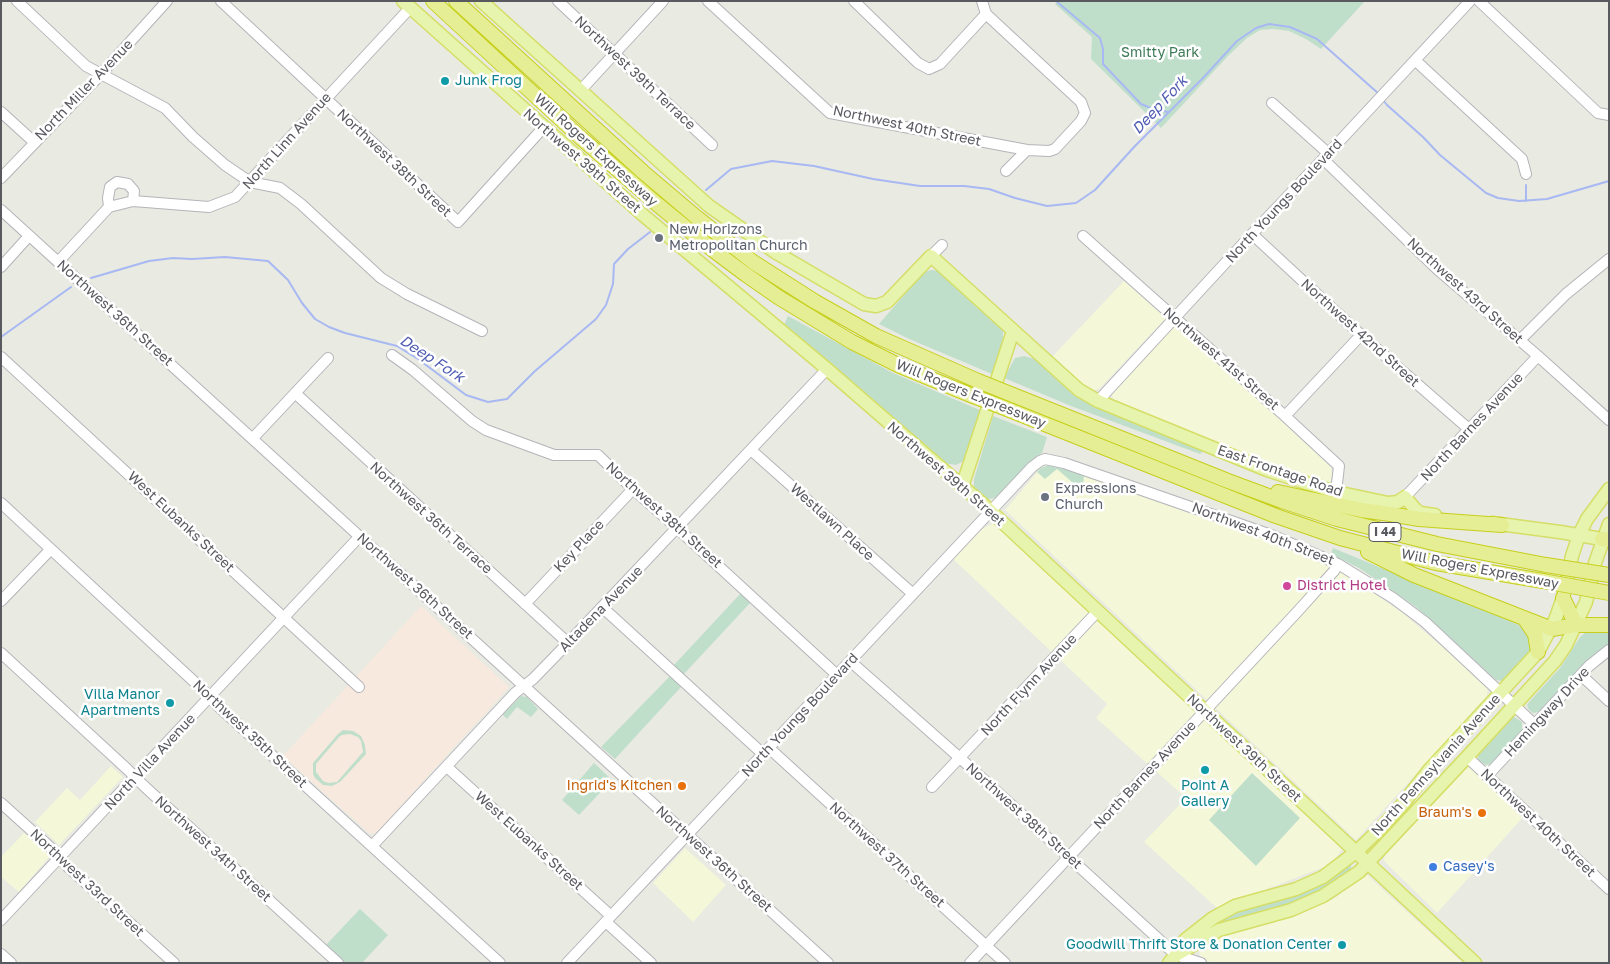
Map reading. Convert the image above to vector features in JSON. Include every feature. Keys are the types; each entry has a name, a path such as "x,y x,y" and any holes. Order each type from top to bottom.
{"highway":[{"name":"Will Rogers Expressway","path":"433,1 574,131 657,204 745,274 811,318 852,342 900,366 973,396 1276,516 1340,538 1436,563 1609,593"},
{"name":"Will Rogers Expressway","path":"456,1 643,172 695,216 753,262 807,297 876,336 978,381 1228,481 1337,519 1397,535 1477,552 1609,575"},
{"path":"1228,481 1361,510 1419,518 1502,525"},
{"path":"1340,538 1414,576 1552,629 1576,625 1609,625"},
{"path":"1562,598 1576,625"},
{"path":"1525,619 1535,634 1538,652"}],"main road":[{"path":"481,1 683,184 744,232 775,252 864,304 880,306 894,296 932,256 1013,331 962,487"},
{"name":"Northwest 39th Street","path":"406,5 642,215 827,369 991,512 1475,963"},
{"name":"East Frontage Road","path":"1013,331 1080,390 1098,401 1267,470 1336,492 1388,503 1398,502 1405,497"},
{"path":"1003,361 1011,353 1018,350 1036,352"},
{"name":"North Pennsylvania Avenue","path":"1173,959 1185,940 1213,918 1235,906 1310,884 1333,871 1356,852 1401,806 1444,754 1538,652 1552,629 1579,535 1587,519 1609,489"},
{"path":"1405,497 1420,512 1605,540"},
{"path":"1560,532 1587,519"},
{"name":"North Pennsylvania Avenue","path":"1173,959 1219,930 1291,910 1323,896 1348,880 1368,862 1555,661 1576,625 1586,602 1595,563 1605,540 1609,524"},
{"path":"1579,535 1587,545 1595,563"},
{"path":"1467,757 1469,744 1475,733 1476,720"},
{"path":"1434,792 1436,778 1444,754"}],"street":[{"path":"17,1 86,66 164,108 212,154 250,182 280,188 301,204 381,278 407,294 482,331"},
{"name":"North Miller Avenue","path":"1,178 101,74 167,1"},
{"name":"Northwest 38th Street","path":"221,1 458,222 543,128"},
{"name":"Northwest 39th Terrace","path":"558,1 712,144"},
{"path":"580,91 663,1"},
{"name":"Northwest 40th Street","path":"708,1 830,112 1027,150"},
{"path":"854,1 918,63 929,69 940,64 986,14"},
{"path":"982,1 986,14 1081,102 1085,113 1081,122 1055,149 1049,151 1027,150 1006,171"},
{"name":"North Youngs Boulevard","path":"1098,401 1470,1"},
{"path":"1479,1 1598,113 1609,115"},
{"name":"North Linn Avenue","path":"110,207 133,201 209,206 235,197 325,100 406,5"},
{"path":"1416,60 1522,159 1526,174"},
{"name":"Northwest 43rd Street","path":"1272,103 1437,269 1609,420"},
{"path":"1,112 34,142"},
{"path":"58,262 110,207 108,198 110,187 117,182 128,184 134,191 133,201"},
{"name":"Northwest 36th Street","path":"1,210 828,963"},
{"name":"Northwest 42nd Street","path":"1252,234 1361,335 1470,430"},
{"path":"1,267 30,236"},
{"name":"Northwest 41st Street","path":"1083,236 1286,416 1339,466 1336,492"},
{"path":"932,256 942,245"},
{"path":"1520,340 1566,294 1608,260"},
{"path":"1286,416 1361,335"},
{"name":"Northwest 38th Street","path":"392,355 472,421 486,430 554,455 598,455 837,675"},
{"name":"North Barnes Avenue","path":"1405,497 1538,356"},
{"name":"West Eubanks Street","path":"1,357 359,687"},
{"path":"253,438 328,358"},
{"name":"Altadena Avenue","path":"372,846 515,693 533,679 568,644 827,369"},
{"name":"Northwest 36th Terrace","path":"295,393 568,644"},
{"name":"Westlawn Place","path":"751,450 913,594"},
{"name":"Northwest 40th Street","path":"1032,467 1040,461 1057,460 1274,536 1338,564 1368,581 1410,611 1535,725"},
{"name":"North Youngs Boulevard","path":"567,963 1032,467"},
{"name":"Key Place","path":"525,604 633,489"},
{"name":"Northwest 35th Street","path":"1,503 500,963"},
{"name":"North Villa Avenue","path":"1,920 360,536"},
{"path":"1,601 51,549"},
{"name":"North Barnes Avenue","path":"970,963 1324,583 1338,564"},
{"name":"Northwest 37th Street","path":"602,608 1006,963"},
{"name":"North Flynn Avenue","path":"932,788 1098,611"},
{"name":"Hemingway Drive","path":"1487,776 1581,675 1609,650"},
{"name":"Northwest 34th Street","path":"1,653 338,963"},
{"name":"Northwest 38th Street","path":"850,661 1069,857 1173,959 1201,963"},
{"path":"1581,675 1609,701"},
{"name":"Northwest 40th Street","path":"1467,757 1609,889"},
{"name":"West Eubanks Street","path":"447,767 608,919 651,963"},
{"name":"Northwest 33rd Street","path":"1,803 174,963"},
{"path":"1,954 11,963"}],"shaded area":[{"path":"1124,281 1166,318 1099,389 1090,391 1053,356"},
{"path":"1174,325 1181,327 1331,467 1332,476 1330,482 1319,484 1114,403 1113,390"},
{"path":"1049,465 1066,469 1300,552 1348,576 1404,614 1462,664 1488,687 1487,696 1356,840 1005,510 1041,468"},
{"path":"994,523 1342,849 1332,864 1217,908 1144,842 1186,798 1096,718 1107,704 953,559 982,529"},
{"path":"421,606 509,687 376,833 370,834 283,756"},
{"path":"111,766 123,777 59,845 35,822 67,788 80,800"},
{"path":"1466,766 1475,770 1524,816 1437,913 1384,861 1385,851"},
{"path":"24,833 50,856 19,892 1,877 1,857"},
{"path":"685,848 726,885 693,922 653,883"},
{"path":"1367,875 1463,963 1215,963 1206,961 1200,956 1199,949 1204,944 1224,933 1319,905 1335,898"}],"green space":[{"name":"Smitty Park","path":"1058,1 1365,1 1321,49 1289,31 1260,30 1247,38 1161,128 1091,59 1092,37 1055,4"},
{"path":"939,271 1003,330 1003,339 992,374 879,324 924,272"},
{"path":"788,316 893,373 982,411 964,461 956,465 943,463 784,325"},
{"path":"1024,356 1035,359 1076,395 1093,406 1203,451 1200,454 1071,406 1004,378 1015,358"},
{"path":"993,416 1047,437 1042,453 1034,458 996,498 988,499 974,487 974,479"},
{"path":"1049,465 1055,465 1084,475 1083,488 1081,489 1057,469 1045,479 1037,472"},
{"path":"1333,548 1524,627 1531,635 1532,646 1529,655 1508,679 1496,680 1416,607 1359,568 1331,554"},
{"path":"741,593 751,602 683,675 673,666"},
{"path":"1609,629 1609,646 1542,711 1533,713 1529,710 1527,705 1529,702 1560,668 1580,637 1587,631"},
{"path":"670,676 682,686 615,759 601,747"},
{"path":"521,696 527,697 538,709 531,717 517,707 507,719 502,714"},
{"path":"1514,717 1522,722 1522,733 1493,763 1486,765 1478,760 1478,750 1508,719"},
{"path":"343,730 353,731 361,736 366,754 340,782 332,786 323,785 313,774 313,763","holes":["350,734 358,737 361,741 363,752 337,782 328,783 323,781 316,772 316,764 342,735"]},
{"path":"594,763 612,780 579,815 562,800"},
{"path":"1252,773 1300,818 1256,866 1209,820"},
{"path":"1349,864 1351,865 1351,870 1323,889 1288,907 1194,937 1223,917"},
{"path":"360,909 388,935 362,963 342,963 324,947"}],"waterway":[{"path":"1056,1 1100,38 1103,49 1103,64 1141,104 1168,112"},
{"name":"Deep Fork","path":"706,190 731,169 772,161 814,166 873,179 920,186 964,186 989,189 1047,206 1076,203 1095,190 1237,41 1256,28 1269,24 1290,27 1317,39 1379,94"},
{"name":"Deep Fork","path":"1383,100 1440,155 1486,193 1498,198 1519,201 1547,199 1609,181"},
{"path":"1526,185 1526,201"},
{"name":"Deep Fork","path":"91,278 149,261 173,258 225,257 268,261 288,280 302,303 315,319 345,333 397,346 418,359 466,395 488,402 507,399 535,371 596,319 606,305 613,284 614,264 628,249 650,232"},
{"name":"Deep Fork","path":"1,337 71,287"}],"place":[{"name":"Junk Frog","path":"445,81"},
{"name":"New Horizons Metropolitan Church","path":"659,238"},
{"name":"Expressions Church","path":"1045,497"},
{"name":"District Hotel","path":"1287,586"},
{"name":"Villa Manor Apartments","path":"170,703"},
{"name":"Point A Gallery","path":"1205,770"},
{"name":"Ingrid's Kitchen","path":"682,786"},
{"name":"Braum's","path":"1482,813"},
{"name":"Casey's","path":"1433,867"},
{"name":"Goodwill Thrift Store & Donation Center","path":"1342,945"}]}
